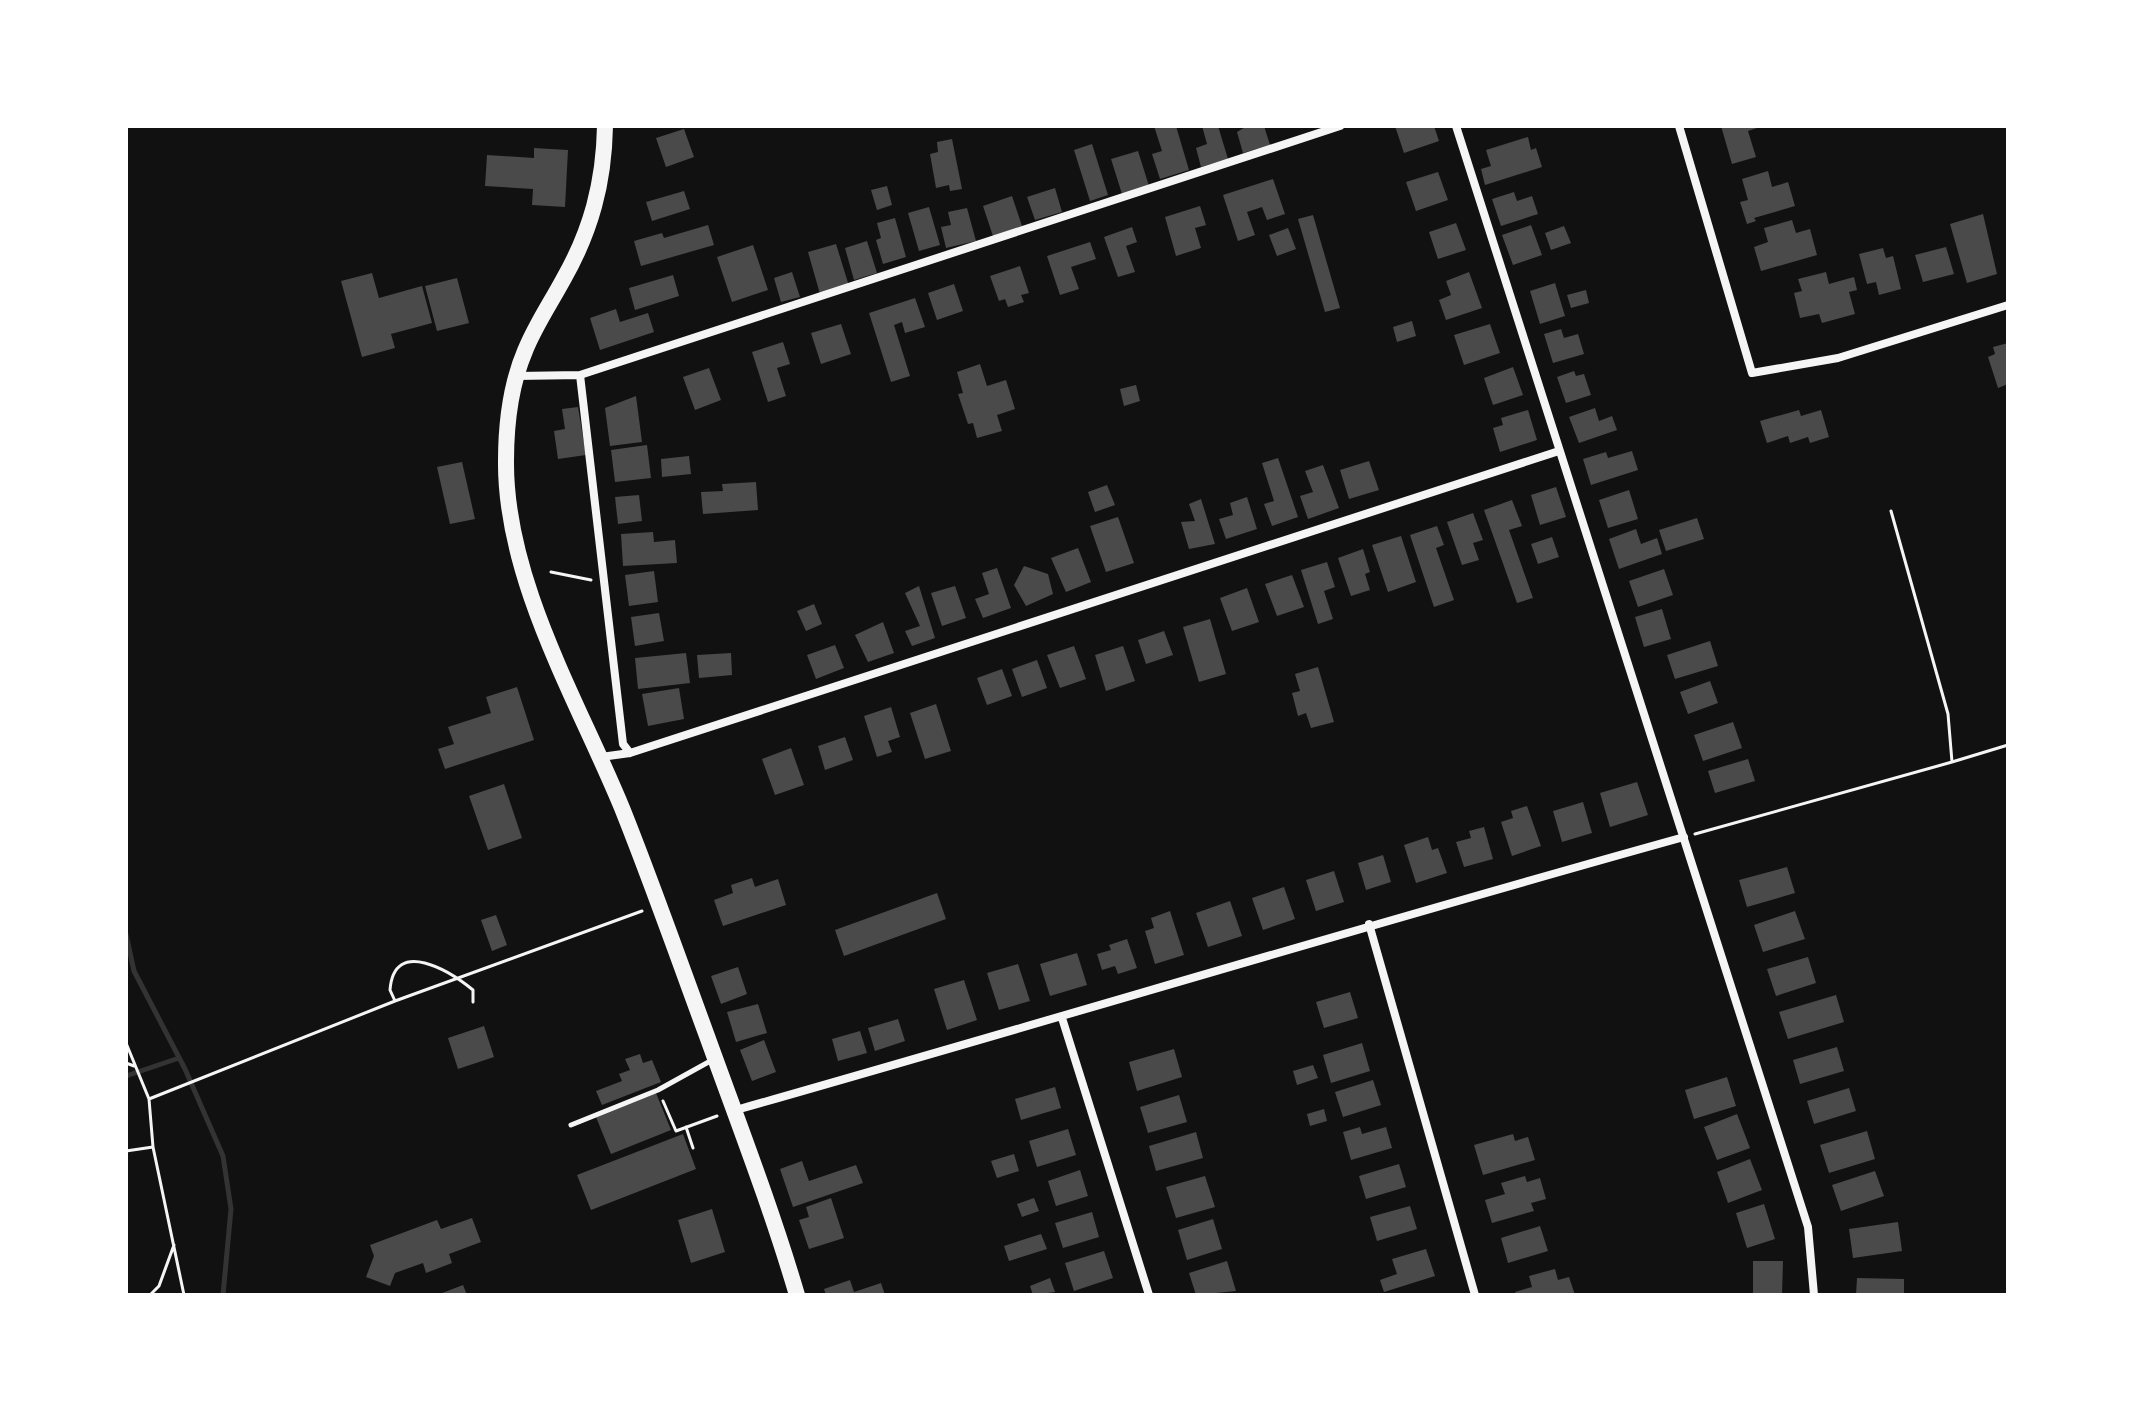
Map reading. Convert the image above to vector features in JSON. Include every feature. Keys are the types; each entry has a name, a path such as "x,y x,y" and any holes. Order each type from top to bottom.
{"main road":[{"path":"605,126 600,190 591,223 539,321 516,376 507,415 509,500 524,571 548,643 601,757 736,1110 797,1295"}],"street":[{"path":"516,376 580,375 1340,126"},
{"path":"1456,126 1808,1227 1814,1295"},
{"path":"1679,126 1752,373 1838,358 2008,305"},
{"path":"580,375 623,744 630,753"},
{"path":"601,757 630,753 1559,451"},
{"path":"736,1110 1062,1018 1369,924 1684,837"},
{"path":"1369,924 1475,1295"},
{"path":"1062,1018 1149,1295"}],"lane":[{"path":"571,1125 658,1090 715,1059"}],"path":[{"path":"1891,511 1948,714 1952,762"},
{"path":"551,572 604,583"},
{"path":"1684,837 2008,745"},
{"path":"149,1099 395,1001 631,916"},
{"path":"395,1001 390,982 405,963 431,962 473,990 473,1002"},
{"path":"126,1043 149,1099 153,1147 184,1295"},
{"path":"126,1063 134,1066"},
{"path":"658,1090 676,1131 736,1110"},
{"path":"686,1127 693,1148"},
{"path":"126,1151 153,1147"},
{"path":"150,1295 159,1286 174,1245"}],"building":[{"path":"1154,126 1176,126 1189,170 1160,179 1152,154 1162,151"},
{"path":"1202,126 1218,126 1228,159 1201,167 1196,148 1207,144"},
{"path":"1247,126 1264,126 1270,145 1243,153 1237,132"},
{"path":"1395,126 1434,126 1439,141 1404,153"},
{"path":"1721,126 1763,126 1748,131 1756,157 1732,164"},
{"path":"684,129 694,157 666,167 656,138"},
{"path":"1528,137 1531,150 1536,148 1542,167 1485,185 1481,169 1491,166 1486,150"},
{"path":"952,139 962,189 950,191 949,185 936,188 930,154 938,152 937,142"},
{"path":"1092,144 1108,195 1090,201 1074,150"},
{"path":"534,148 568,150 565,207 532,205 533,189 485,186 487,155 534,158"},
{"path":"1138,151 1149,186 1122,194 1111,159"},
{"path":"1768,171 1772,187 1788,182 1795,206 1754,218 1756,221 1747,224 1740,202 1748,200 1742,179"},
{"path":"1438,172 1448,200 1416,211 1406,182"},
{"path":"1273,179 1285,214 1267,220 1262,207 1247,212 1255,235 1238,241 1223,195"},
{"path":"887,186 892,205 877,210 871,190"},
{"path":"1055,188 1062,212 1035,220 1027,197"},
{"path":"684,191 690,209 652,221 646,202"},
{"path":"1514,192 1517,201 1532,196 1538,214 1501,226 1492,199"},
{"path":"1012,196 1022,226 993,236 983,206"},
{"path":"1200,206 1206,225 1195,228 1201,248 1176,256 1165,217"},
{"path":"929,207 940,245 919,251 908,213"},
{"path":"967,208 976,241 946,248 941,227 951,225 948,212"},
{"path":"1983,214 1997,274 1967,283 1950,224"},
{"path":"1313,215 1340,308 1325,312 1298,219"},
{"path":"895,218 906,257 883,264 876,240 881,238 877,223"},
{"path":"1792,220 1796,233 1810,229 1817,255 1761,271 1754,247 1768,242 1764,228"},
{"path":"1456,223 1466,250 1438,259 1429,232"},
{"path":"708,225 714,245 641,266 634,241 662,233 664,238"},
{"path":"1531,225 1542,255 1513,265 1502,235"},
{"path":"1564,226 1571,243 1551,250 1545,233"},
{"path":"1132,227 1137,242 1126,246 1135,272 1118,277 1104,237"},
{"path":"1288,228 1296,249 1277,256 1269,235"},
{"path":"867,241 877,273 854,280 845,248"},
{"path":"1090,242 1096,259 1071,267 1079,289 1060,295 1047,256"},
{"path":"836,244 849,286 820,294 808,252"},
{"path":"753,245 768,290 732,302 717,257"},
{"path":"1946,247 1954,274 1923,282 1915,255"},
{"path":"1883,248 1886,258 1893,256 1901,289 1879,295 1876,282 1867,284 1859,254"},
{"path":"1020,266 1029,293 1021,295 1024,302 1008,307 1005,299 999,301 990,276"},
{"path":"792,272 800,297 781,302 774,278"},
{"path":"1469,272 1482,308 1446,320 1439,300 1451,295 1446,281"},
{"path":"1826,272 1829,284 1854,277 1857,290 1849,292 1855,314 1822,323 1819,314 1800,318 1794,293 1802,291 1798,279"},
{"path":"372,273 379,298 422,286 432,323 391,334 395,348 362,357 341,281"},
{"path":"673,275 679,296 635,310 629,288"},
{"path":"457,278 469,323 437,331 425,286"},
{"path":"1555,283 1565,316 1540,324 1530,291"},
{"path":"954,284 963,311 937,320 928,293"},
{"path":"1586,290 1589,303 1571,308 1567,295"},
{"path":"915,298 925,327 905,333 902,322 894,325 910,376 891,382 869,313"},
{"path":"616,309 620,322 648,313 654,332 600,350 590,318"},
{"path":"1412,321 1416,336 1397,342 1393,327"},
{"path":"841,324 851,354 821,364 811,333"},
{"path":"1490,324 1500,353 1464,365 1454,335"},
{"path":"1561,329 1564,338 1578,334 1584,354 1553,363 1544,334"},
{"path":"783,342 790,364 777,368 786,396 768,402 752,352"},
{"path":"2008,343 2008,384 1998,388 1988,357 1995,354 1993,347"},
{"path":"980,364 987,386 1006,380 1015,409 997,415 1002,431 977,438 973,423 968,424 958,394 963,393 957,372"},
{"path":"1513,367 1523,395 1493,405 1484,378"},
{"path":"709,368 721,400 695,410 683,377"},
{"path":"1574,371 1576,376 1584,374 1591,395 1566,403 1557,377"},
{"path":"1136,385 1140,401 1124,406 1120,389"},
{"path":"636,396 642,442 610,446 605,408"},
{"path":"578,407 586,455 558,459 554,431 565,429 562,409"},
{"path":"1595,408 1599,421 1612,416 1617,430 1579,443 1569,417"},
{"path":"1528,410 1537,440 1500,452 1493,428 1503,425 1501,418"},
{"path":"1799,410 1801,416 1821,410 1829,437 1810,443 1808,437 1790,443 1788,436 1767,443 1760,421"},
{"path":"647,445 651,478 615,482 611,450"},
{"path":"1632,451 1638,470 1591,485 1583,459 1606,452 1608,458"},
{"path":"689,456 691,474 662,477 661,459"},
{"path":"1278,458 1298,517 1272,526 1264,504 1274,501 1262,463"},
{"path":"1369,461 1379,490 1349,499 1340,470"},
{"path":"462,462 475,519 450,524 437,467"},
{"path":"1323,465 1339,508 1308,519 1300,496 1313,492 1305,471"},
{"path":"756,482 758,510 703,514 701,492 723,491 722,484"},
{"path":"1107,485 1115,505 1095,512 1088,492"},
{"path":"1556,487 1566,517 1540,525 1531,495"},
{"path":"1629,490 1638,519 1608,528 1599,500"},
{"path":"639,495 642,521 618,524 615,497"},
{"path":"1247,497 1257,529 1226,539 1219,519 1233,515 1230,503"},
{"path":"1201,499 1215,544 1189,549 1181,522 1195,521 1189,504"},
{"path":"1512,500 1522,526 1509,530 1533,598 1517,603 1484,510"},
{"path":"1473,513 1483,540 1473,543 1479,560 1462,565 1447,522"},
{"path":"1118,517 1134,563 1106,572 1090,526"},
{"path":"1697,518 1704,539 1666,551 1659,530"},
{"path":"1437,526 1444,545 1436,548 1454,600 1434,607 1410,535"},
{"path":"1636,529 1641,544 1657,538 1662,554 1619,569 1609,539"},
{"path":"653,532 654,542 675,540 677,563 623,566 621,534"},
{"path":"1401,536 1416,582 1388,592 1372,545"},
{"path":"1552,537 1559,557 1538,564 1531,544"},
{"path":"1078,548 1091,582 1066,592 1051,558"},
{"path":"1363,549 1370,572 1365,574 1370,590 1351,596 1338,558"},
{"path":"1327,562 1335,587 1324,591 1333,619 1318,624 1301,570"},
{"path":"1024,566 1048,574 1053,594 1026,606 1014,585"},
{"path":"997,568 1011,608 983,618 975,599 989,594 982,573"},
{"path":"1664,569 1673,595 1638,607 1629,581"},
{"path":"654,571 658,602 629,606 625,575"},
{"path":"1292,575 1304,607 1277,616 1265,584"},
{"path":"919,586 935,638 912,646 905,631 920,626 905,593"},
{"path":"955,586 966,618 942,626 931,593"},
{"path":"1247,588 1259,622 1232,631 1220,598"},
{"path":"814,604 822,624 806,631 797,611"},
{"path":"1662,609 1671,639 1644,647 1635,617"},
{"path":"659,613 664,641 635,646 631,617"},
{"path":"1210,619 1226,674 1199,682 1183,627"},
{"path":"883,622 894,653 868,662 855,635"},
{"path":"1164,631 1173,655 1146,664 1138,640"},
{"path":"1710,641 1718,666 1675,679 1667,655"},
{"path":"835,645 844,668 816,679 807,655"},
{"path":"1074,646 1086,679 1060,688 1047,655"},
{"path":"1123,646 1135,681 1106,691 1095,655"},
{"path":"686,653 690,683 638,689 635,658"},
{"path":"731,653 732,675 699,678 697,655"},
{"path":"1037,660 1047,688 1022,697 1012,669"},
{"path":"1318,667 1334,722 1311,728 1306,713 1298,716 1292,693 1300,691 1295,674"},
{"path":"1002,669 1012,696 987,705 977,678"},
{"path":"1710,681 1718,703 1688,714 1680,692"},
{"path":"517,687 534,740 445,769 438,749 454,744 448,727 491,713 486,697"},
{"path":"679,688 684,719 648,726 642,694"},
{"path":"936,704 951,751 925,759 910,713"},
{"path":"891,707 900,737 888,741 892,752 877,757 864,716"},
{"path":"1733,722 1742,748 1703,761 1694,735"},
{"path":"845,737 853,760 825,770 818,746"},
{"path":"791,748 804,785 775,795 762,759"},
{"path":"1748,759 1755,781 1715,793 1708,771"},
{"path":"1637,782 1648,815 1610,827 1600,793"},
{"path":"504,784 522,838 488,850 469,796"},
{"path":"1583,802 1592,833 1562,842 1553,811"},
{"path":"1527,806 1541,846 1512,856 1501,822 1513,818 1511,811"},
{"path":"1484,827 1493,859 1464,867 1456,842 1471,838 1469,831"},
{"path":"1428,837 1432,850 1438,848 1447,873 1416,883 1404,845"},
{"path":"1383,855 1391,882 1366,890 1358,863"},
{"path":"1787,867 1795,893 1747,907 1739,880"},
{"path":"1334,871 1344,902 1316,911 1306,880"},
{"path":"752,878 755,887 778,879 786,905 723,926 714,900 733,893 731,885"},
{"path":"1284,887 1295,919 1263,930 1252,898"},
{"path":"937,893 946,919 844,956 835,930"},
{"path":"1230,901 1242,936 1208,947 1196,913"},
{"path":"1170,911 1184,955 1155,964 1145,931 1154,928 1151,918"},
{"path":"1795,911 1805,939 1763,952 1754,925"},
{"path":"496,915 507,945 492,951 481,920"},
{"path":"1127,939 1137,968 1118,974 1115,966 1102,970 1097,954 1111,950 1109,945"},
{"path":"1077,953 1087,985 1050,996 1040,964"},
{"path":"1808,957 1816,983 1776,996 1767,969"},
{"path":"1018,964 1030,1001 999,1010 987,973"},
{"path":"738,967 747,994 721,1004 711,976"},
{"path":"964,980 977,1020 947,1030 934,989"},
{"path":"1350,992 1358,1018 1324,1028 1316,1002"},
{"path":"1836,995 1844,1022 1788,1039 1779,1012"},
{"path":"758,1004 767,1033 736,1042 727,1012"},
{"path":"898,1019 905,1041 875,1051 868,1028"},
{"path":"484,1026 494,1057 458,1069 448,1038"},
{"path":"860,1031 867,1053 838,1061 832,1039"},
{"path":"764,1040 776,1072 752,1081 740,1050"},
{"path":"1362,1043 1370,1071 1331,1083 1323,1055"},
{"path":"1837,1047 1844,1071 1800,1084 1793,1060"},
{"path":"1174,1049 1182,1077 1137,1091 1129,1062"},
{"path":"640,1054 643,1063 652,1060 661,1082 602,1105 596,1091 622,1081 619,1074 630,1070 625,1059"},
{"path":"1313,1065 1318,1078 1297,1085 1293,1071"},
{"path":"1727,1077 1736,1106 1694,1119 1685,1090"},
{"path":"1373,1080 1381,1105 1343,1117 1335,1092"},
{"path":"1055,1087 1061,1108 1021,1120 1015,1099"},
{"path":"1849,1088 1856,1111 1814,1124 1807,1101"},
{"path":"656,1093 671,1130 611,1154 596,1117"},
{"path":"1179,1095 1187,1122 1148,1133 1140,1107"},
{"path":"1324,1109 1327,1121 1310,1126 1307,1114"},
{"path":"1737,1114 1750,1148 1717,1160 1704,1127"},
{"path":"1360,1127 1362,1134 1386,1127 1392,1148 1351,1160 1343,1132"},
{"path":"1068,1129 1076,1155 1037,1167 1029,1141"},
{"path":"1867,1131 1875,1159 1829,1173 1820,1145"},
{"path":"1196,1132 1203,1158 1156,1171 1149,1146"},
{"path":"683,1134 696,1169 591,1210 577,1175"},
{"path":"1513,1134 1515,1141 1528,1137 1535,1160 1483,1175 1474,1145"},
{"path":"1014,1154 1019,1171 997,1178 991,1161"},
{"path":"1750,1159 1762,1190 1728,1203 1717,1172"},
{"path":"802,1161 809,1181 856,1165 863,1183 793,1207 780,1169"},
{"path":"1399,1164 1406,1187 1366,1199 1359,1176"},
{"path":"1080,1170 1088,1196 1056,1206 1048,1181"},
{"path":"1875,1171 1884,1196 1841,1211 1832,1185"},
{"path":"1205,1176 1215,1207 1176,1218 1166,1187"},
{"path":"1525,1176 1527,1182 1540,1178 1546,1199 1531,1203 1534,1211 1492,1223 1485,1200 1505,1194 1501,1183"},
{"path":"831,1198 844,1238 809,1249 799,1220 809,1217 806,1207"},
{"path":"1034,1198 1039,1211 1022,1217 1017,1204"},
{"path":"1764,1204 1775,1239 1747,1248 1736,1213"},
{"path":"1410,1206 1417,1229 1377,1241 1370,1217"},
{"path":"712,1209 725,1252 691,1263 678,1220"},
{"path":"1092,1212 1099,1237 1063,1248 1055,1223"},
{"path":"472,1218 481,1242 449,1254 452,1263 426,1273 423,1263 395,1273 390,1286 366,1277 374,1256 370,1245 437,1220 441,1229"},
{"path":"1213,1219 1222,1249 1187,1260 1178,1230"},
{"path":"1898,1222 1902,1251 1853,1258 1849,1229"},
{"path":"1540,1226 1548,1251 1508,1263 1501,1238"},
{"path":"1041,1234 1047,1249 1009,1261 1004,1246"},
{"path":"1426,1249 1435,1276 1384,1292 1380,1280 1397,1274 1392,1259"},
{"path":"1104,1251 1113,1278 1074,1291 1065,1263"},
{"path":"1227,1261 1236,1291 1196,1295 1189,1273"},
{"path":"1753,1261 1783,1261 1782,1295 1753,1295"},
{"path":"1555,1269 1558,1280 1569,1277 1575,1295 1516,1295 1515,1292 1532,1287 1529,1276"},
{"path":"1050,1278 1055,1292 1033,1295 1030,1286"},
{"path":"1857,1278 1904,1279 1904,1295 1856,1295"},
{"path":"850,1280 854,1292 881,1283 885,1295 826,1295 824,1289"},
{"path":"463,1285 467,1295 437,1295"}],"waterway":[{"path":"126,934 134,971 185,1069 223,1156 231,1209 223,1295"},
{"path":"126,1076 179,1058"}]}
